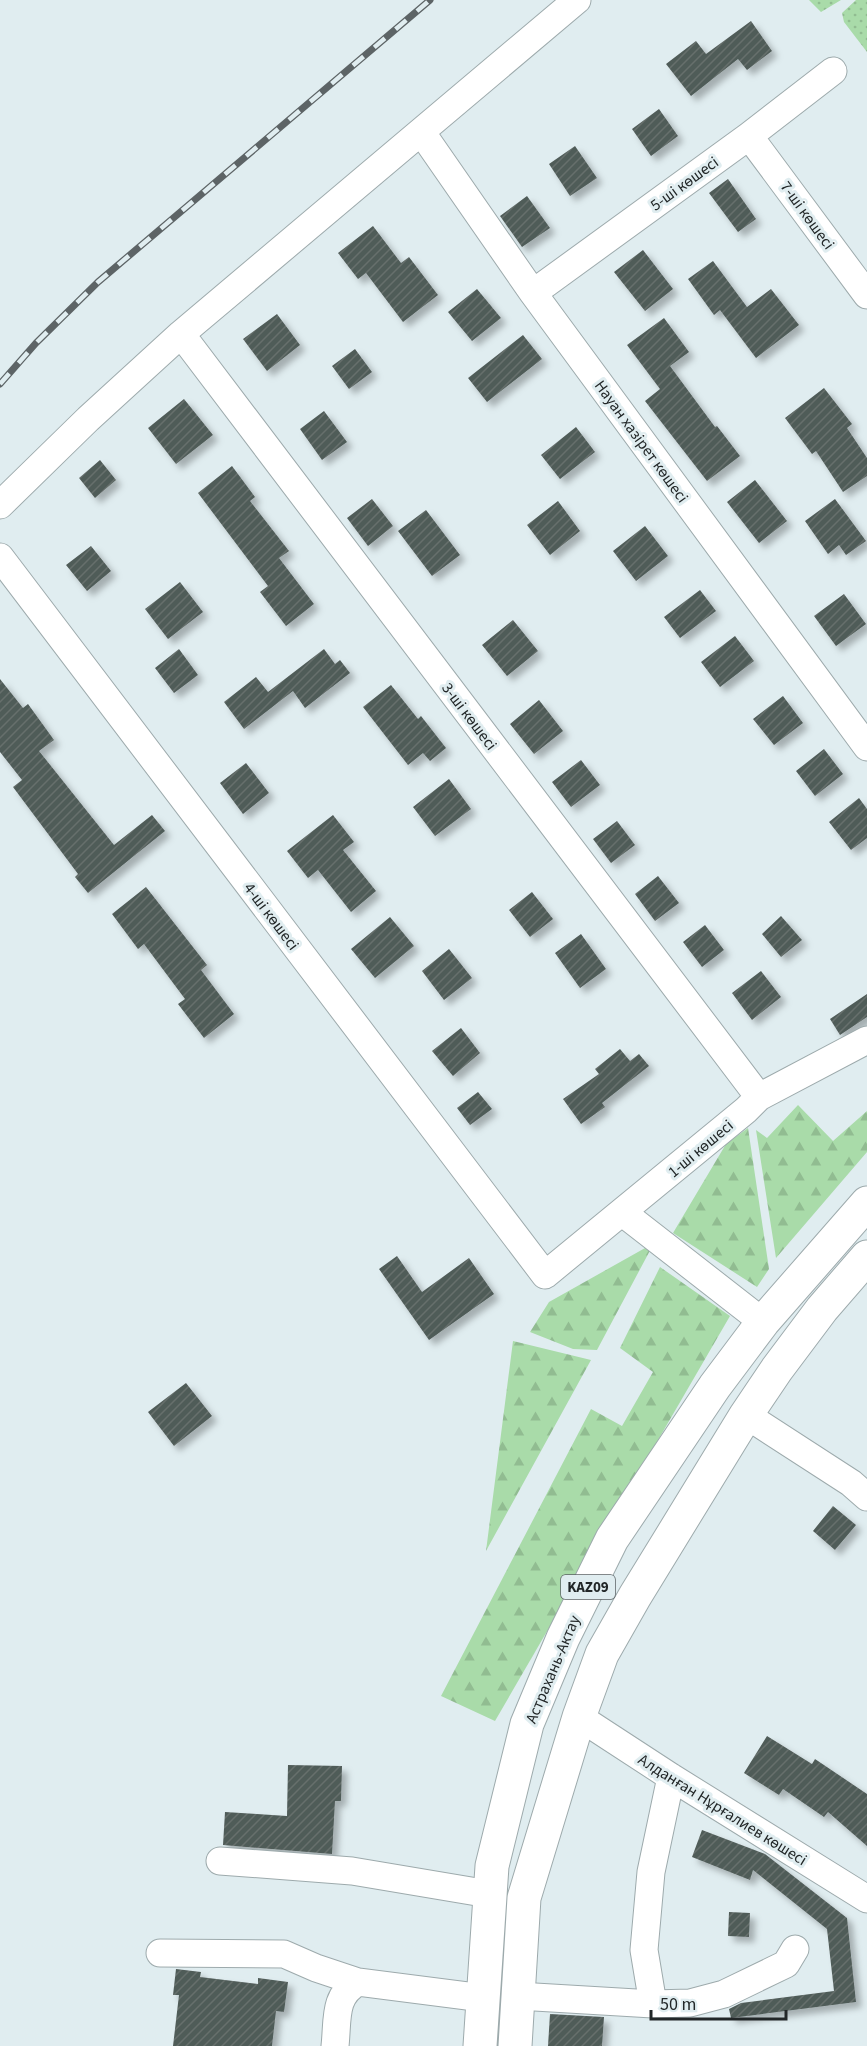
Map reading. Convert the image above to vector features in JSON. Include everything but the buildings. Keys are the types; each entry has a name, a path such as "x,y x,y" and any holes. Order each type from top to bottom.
{"highway":[{"name":"Астрахань-Актау","path":"480,2046 492,1866 527,1724 563,1638 612,1539 715,1386 763,1322 867,1203"},
{"name":"KAZ09","path":"515,2046 524,1898 579,1717 602,1654 746,1415 816,1318 867,1257"},
{"path":"563,1638 602,1654"}],"street":[{"path":"0,505 88,419 181,334 577,0"},
{"name":"5-шi көшесі","path":"533,293 749,136 833,71"},
{"name":"Науан хазірет көшесі","path":"422,132 533,293 867,747"},
{"name":"7-шi көшесі","path":"749,136 867,295"},
{"name":"3-шi көшесі","path":"181,334 759,1097"},
{"name":"4-шi көшесі","path":"0,557 545,1275"},
{"name":"1-шi көшесі","path":"545,1275 747,1110 759,1097 867,1040"},
{"path":"623,1213 763,1322"},
{"path":"746,1415 867,1497"},
{"name":"Алданған Нұрғалиев көшесі","path":"579,1717 671,1778 867,1899"},
{"path":"653,2004 644,1950 651,1872 671,1778"},
{"path":"220,1861 351,1871 489,1894"},
{"path":"518,1996 653,2004 690,2003 724,1994 786,1964 795,1949"},
{"path":"160,1953 284,1954 358,1982 483,1998"},
{"path":"335,2046 340,1999 347,1988 358,1982"}],"green space":[{"path":"809,0 841,0 821,12"},
{"path":"856,0 867,0 867,52 844,22 842,13"},
{"path":"798,1105 833,1141 867,1111 867,1152 776,1258 756,1130 767,1138"},
{"path":"748,1128 769,1269 757,1287 673,1233 726,1144"},
{"path":"654,1243 597,1350 573,1349 530,1332 549,1302"},
{"path":"660,1267 730,1316 495,1721 441,1696 591,1409 622,1426 653,1372 620,1348"},
{"path":"513,1341 591,1360 486,1551"}],"railway":[{"path":"0,384 36,343 98,282 430,0"}]}
